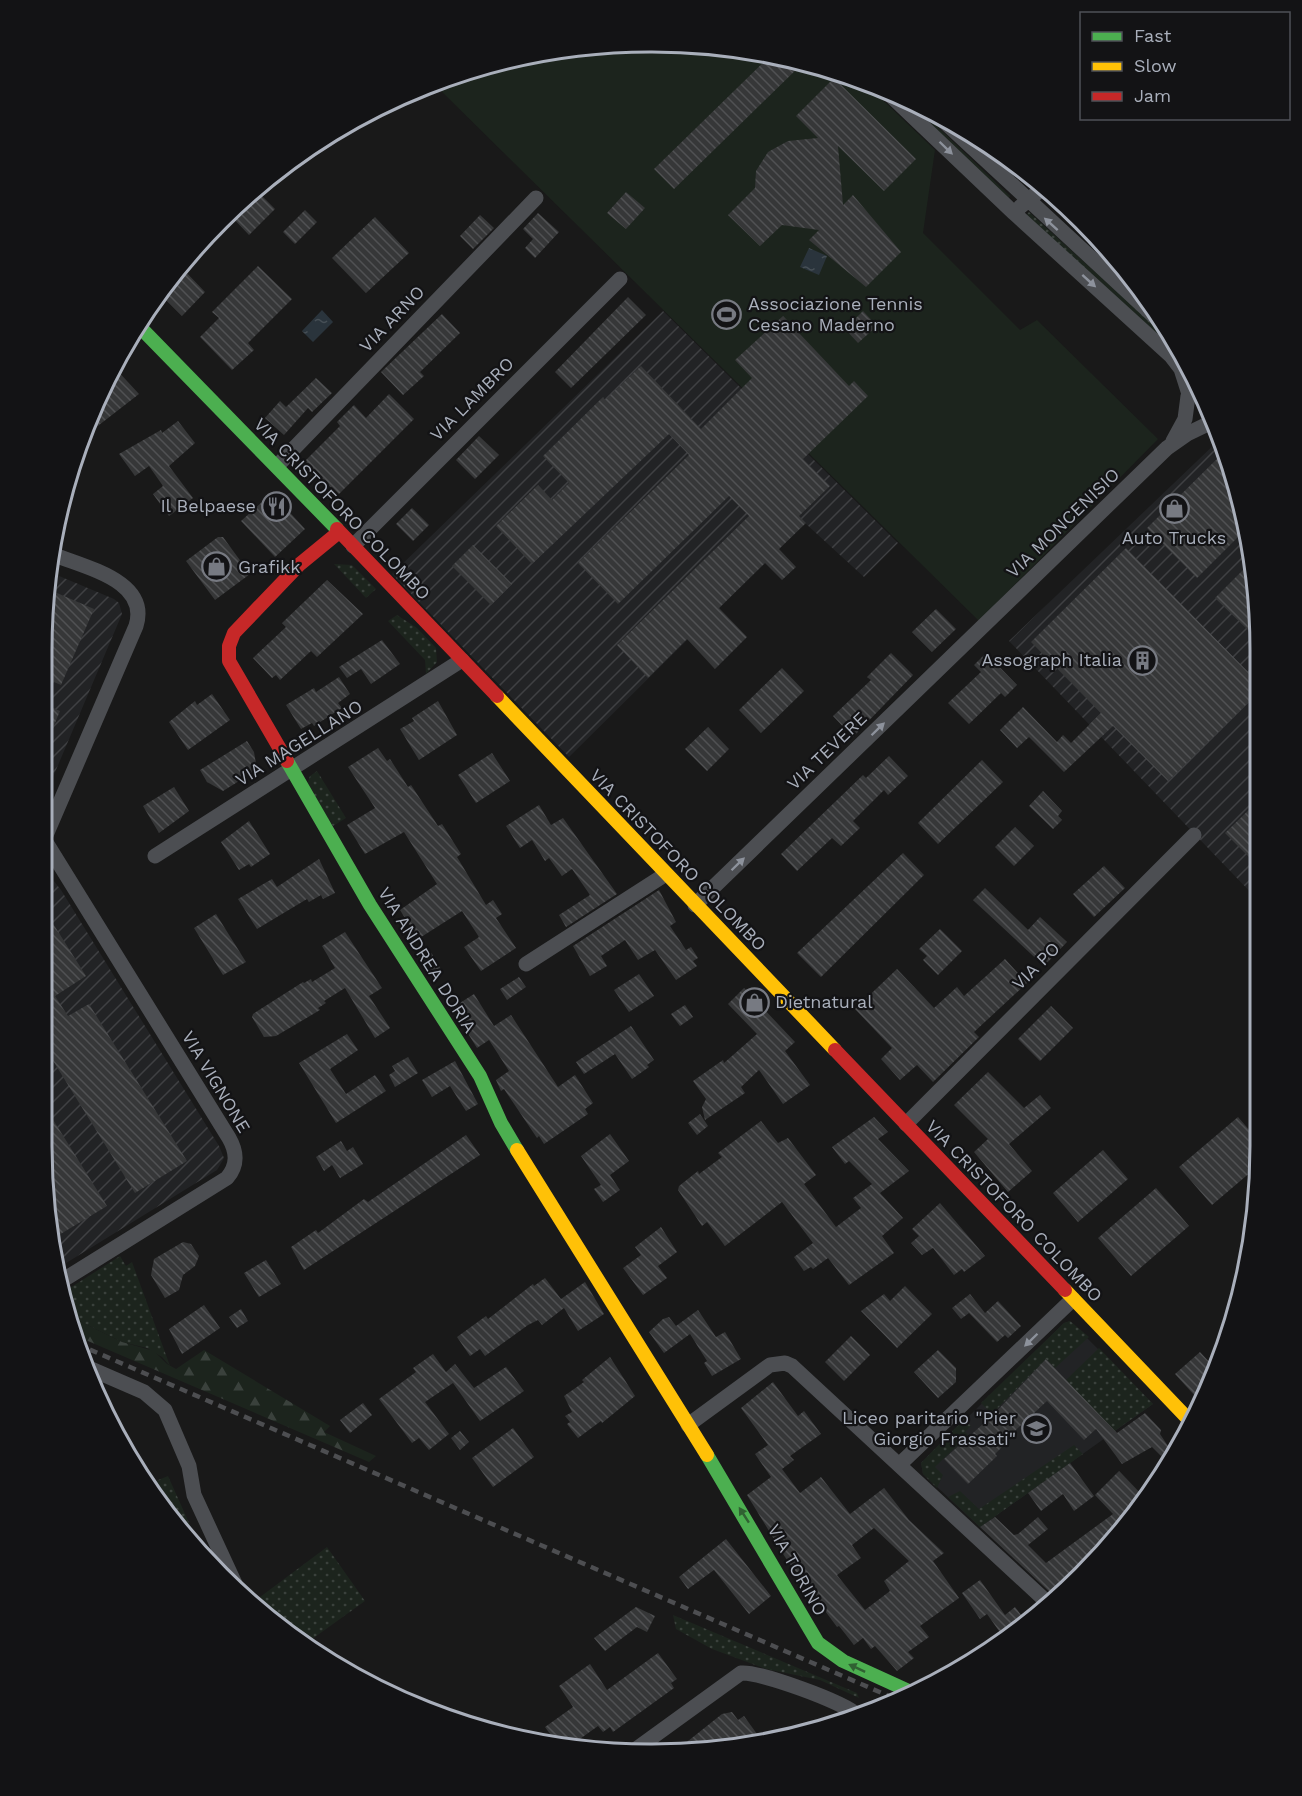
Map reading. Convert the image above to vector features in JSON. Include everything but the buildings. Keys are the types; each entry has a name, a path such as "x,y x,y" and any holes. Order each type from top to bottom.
{"street":[{"path":"905,109 1014,213 1172,357"},
{"path":"964,141 1026,201 1135,299"},
{"path":"1014,213 1036,193"},
{"name":"VIA ARNO","path":"277,466 536,198"},
{"name":"VIA LAMBRO","path":"352,546 620,279"},
{"name":"VIA CRISTOFORO COLOMBO","path":"145,332 277,466 1185,1416"},
{"path":"1189,389 1197,413 1201,415"},
{"name":"VIA MONCENISIO","path":"986,626 1167,448 1185,419 1189,389"},
{"name":"VIA MONCENISIO","path":"1167,448 1205,426"},
{"name":"VIA ANDREA DORIA","path":"339,532 300,564 234,633 229,646 229,661 291,772 370,905 480,1076 501,1122 688,1425"},
{"name":"VIA VIGNONE","path":"52,819 136,626 139,612 134,595 122,584 60,557"},
{"name":"VIA TEVERE","path":"695,904 986,626"},
{"name":"VIA MAGELLANO","path":"155,856 291,772 462,660"},
{"name":"VIA PO","path":"906,1124 1194,835"},
{"name":"VIA VIGNONE","path":"52,852 210,1107 236,1154 232,1172 227,1178 68,1277"},
{"path":"526,964 666,874"},
{"path":"899,1465 1073,1299"},
{"path":"688,1425 765,1369 777,1363 784,1363 799,1371 1042,1598"},
{"path":"97,1372 144,1392 165,1410 189,1466 194,1495 228,1568"},
{"name":"VIA TORINO","path":"688,1425 756,1534 818,1643 843,1662 902,1688"},
{"path":"644,1744 741,1673 754,1674 826,1698 848,1710"}],"shaded area":[{"path":"663,311 898,543 864,577 805,523 569,757 392,574"},
{"path":"1213,446 1238,534 1248,612 1250,892 1009,641"},
{"path":"58,575 114,599 119,603 122,614 52,779 52,651"},
{"path":"52,879 219,1146 224,1158 217,1170 64,1264 58,1223 52,1145"},
{"name":"Liceo paritario \"Pier Giorgio Frassati\"","path":"1070,1321 1153,1404 980,1527 923,1474 921,1463 1064,1323"}],"green space":[{"path":"651,52 729,58 806,73 881,99 935,150 923,233 1020,330 1037,320 1158,439 979,621 441,91 496,73 573,58"},
{"path":"925,119 936,125 1010,196 1008,198"},
{"path":"1029,212 1152,324 1160,336 1026,215"},
{"path":"334,564 352,565 376,589 366,598"},
{"path":"397,615 417,628 436,648 437,662 426,674 425,660 388,621"},
{"path":"317,771 346,818 333,826 307,784 310,776"},
{"path":"120,1256 126,1266 132,1262 170,1366 162,1357 147,1348 122,1342 79,1321 70,1288"},
{"path":"79,1321 122,1342 154,1351 167,1364 176,1369 204,1350 330,1426 324,1432 376,1456 369,1462 85,1340"},
{"path":"1070,1321 1089,1337 1055,1368 1046,1359 992,1414 981,1403 1064,1323"},
{"path":"1099,1348 1153,1404 1106,1437 1066,1380"},
{"path":"964,1419 971,1426 965,1432 968,1435 935,1467 943,1475 937,1488 923,1474 921,1463"},
{"path":"1074,1445 1083,1454 980,1527 948,1497 960,1491 979,1509"},
{"path":"168,1476 191,1528 176,1509 155,1481"},
{"path":"327,1547 365,1601 312,1639 260,1597"},
{"path":"673,1615 857,1693 859,1698 820,1680 766,1669 712,1649 676,1629"}],"water":[{"path":"809,248 827,256 819,275 800,267"},
{"path":"322,310 333,322 313,342 302,331"}],"railway":[{"path":"89,1349 887,1695"}],"traffic: fast":[{"path":"145,332 337,529"},
{"path":"287,761 370,905 480,1076 501,1123 517,1150"},
{"path":"707,1455 818,1643 843,1661 902,1688"}],"traffic: slow":[{"path":"497,696 835,1050"},
{"path":"517,1150 707,1455"},
{"path":"1065,1290 1185,1416"}],"traffic: jam":[{"path":"337,529 497,696"},
{"path":"287,761 229,661 229,646 234,633 300,564 339,532"},
{"path":"835,1050 1065,1290"}],"place":[{"name":"Associazione Tennis Cesano Maderno","path":"727,314"},
{"name":"Il Belpaese","path":"277,506"},
{"name":"Auto Trucks","path":"1174,509"},
{"name":"Grafikk","path":"217,567"},
{"name":"Assograph Italia","path":"1143,660"},
{"name":"Dietnatural","path":"754,1002"},
{"name":"Liceo paritario \"Pier Giorgio Frassati\"","path":"1037,1428"}]}
